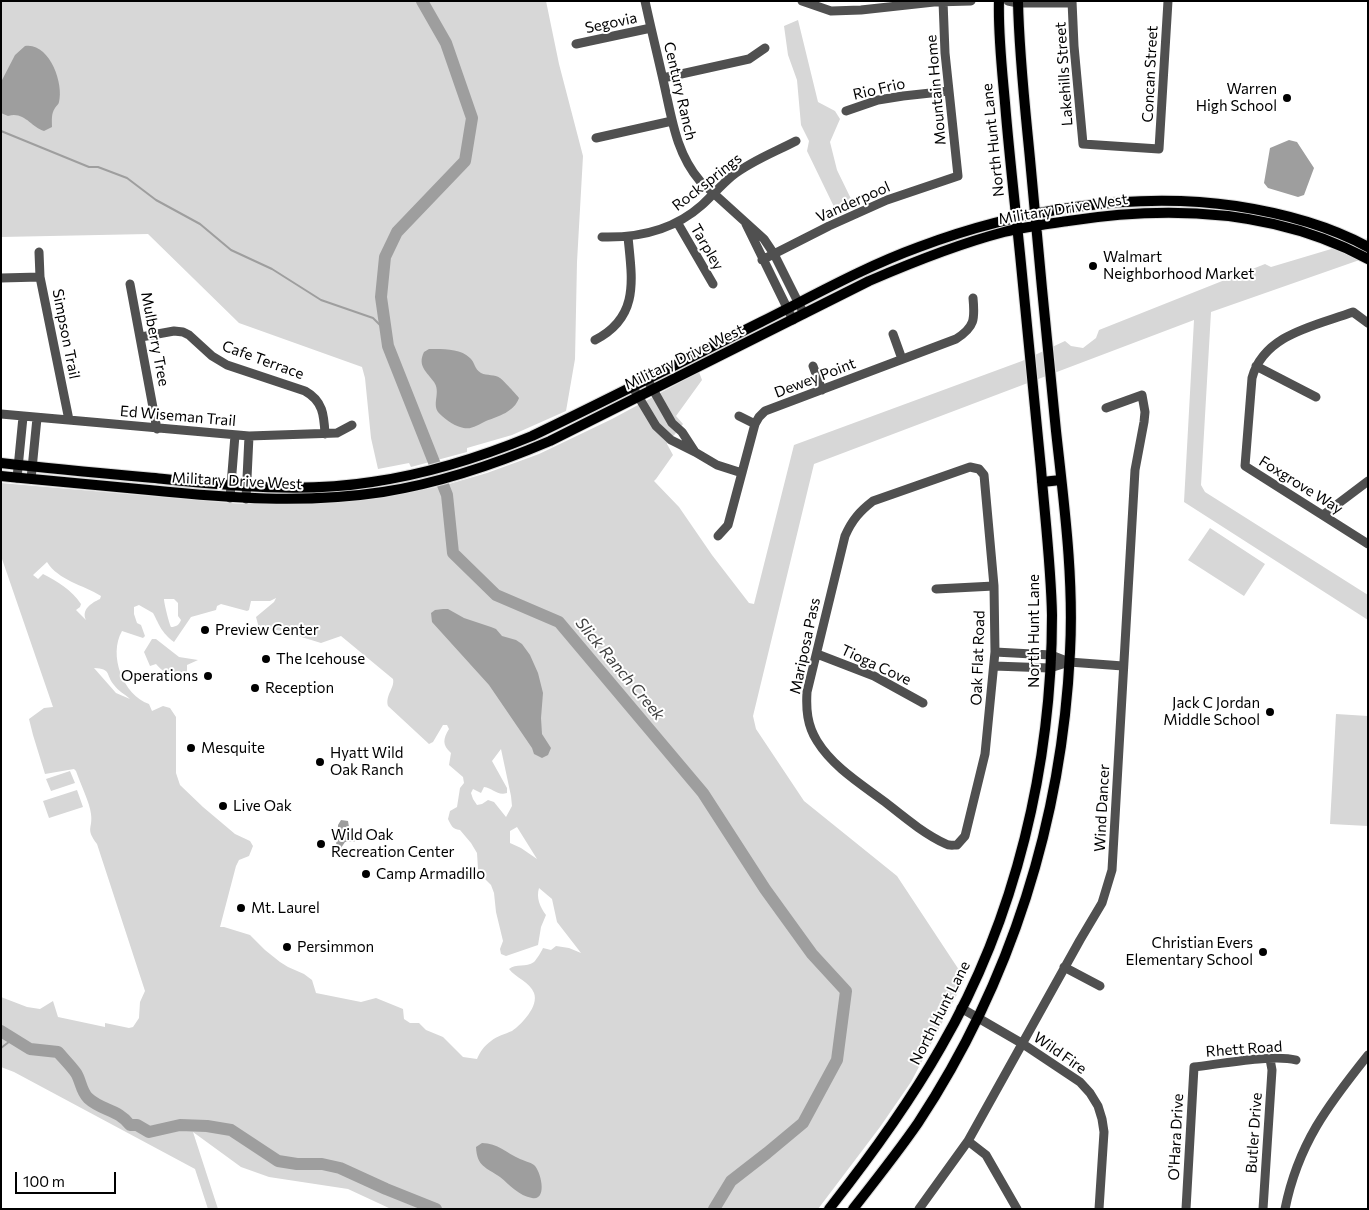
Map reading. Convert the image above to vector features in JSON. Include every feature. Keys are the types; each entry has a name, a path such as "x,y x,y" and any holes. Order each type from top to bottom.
{"main road":[{"name":"North Hunt Lane","path":"829,1209 889,1132 942,1046 977,976 1016,871 1041,756 1049,695 1051,590 1017,217 1001,74 999,1"},
{"path":"853,1209 917,1124 948,1074 978,1018 1016,929 1029,888 1051,810 1060,756 1070,662 1070,570 1035,226 1015,2"},
{"name":"Military Drive West","path":"1,463 232,485 305,488 372,482 437,469 502,449 532,436 850,277 917,248 950,236 1034,214 1157,200 1216,204 1295,217 1338,232 1368,247"},
{"name":"Military Drive West","path":"1,476 246,499 307,500 334,498 384,492 410,486 478,469 550,441 869,281 908,264 974,241 1035,226 1102,216 1155,212 1200,213 1261,221 1293,228 1334,242 1368,259"},
{"path":"1042,482 1062,480"},
{"path":"861,1168 876,1180"}],"street":[{"name":"Century Ranch","path":"645,1 677,142 686,162 700,181 764,239 774,254 804,314"},
{"path":"802,1 831,11 849,6 971,1"},
{"name":"Concan Street","path":"1083,144 1159,149 1168,1"},
{"name":"Mountain Home","path":"939,2 958,176"},
{"path":"1015,2 1072,2"},
{"name":"Lakehills Street","path":"1072,2 1083,144"},
{"name":"Segovia","path":"576,44 651,28"},
{"path":"663,78 749,59 765,48"},
{"name":"Rio Frio","path":"846,111 878,100 949,91"},
{"path":"596,138 672,121"},
{"name":"Rocksprings","path":"602,236 628,237 656,231 677,222 694,212 741,170 796,141"},
{"name":"Vanderpool","path":"762,260 829,226 887,200 958,176"},
{"path":"1216,204 1216,215"},
{"name":"Century Ranch","path":"745,221 792,320"},
{"name":"Tarpley","path":"677,222 713,284"},
{"path":"595,340 616,325 624,315 629,303 632,278 628,237"},
{"name":"Simpson Trail","path":"39,252 40,277 69,420"},
{"path":"1,278 40,277"},
{"name":"Mulberry Tree","path":"130,284 157,429"},
{"path":"777,290 789,284"},
{"name":"Dewey Point","path":"754,424 765,411 956,339 967,332 972,324 974,314 973,298"},
{"path":"1316,397 1256,366 1268,350 1282,339 1353,312 1368,323"},
{"name":"Cafe Terrace","path":"141,337 174,330 183,332 189,335 212,356 227,365 305,390 314,396 320,404 324,413 326,434"},
{"path":"893,334 902,359"},
{"path":"813,366 822,390"},
{"name":"Foxgrove Way","path":"1256,366 1251,390 1245,466 1368,544"},
{"path":"647,379 672,423 682,432 695,452"},
{"path":"632,386 656,426 671,440 716,465 742,473"},
{"name":"Wind Dancer","path":"919,1209 968,1141 1064,967 1102,903 1112,870 1135,470 1145,412 1142,396 1106,408"},
{"name":"Ed Wiseman Trail","path":"1,414 249,436 326,434 337,432 352,425"},
{"path":"718,536 728,525 754,424 739,416"},
{"path":"17,478 24,417"},
{"path":"31,479 37,418"},
{"path":"661,432 672,423"},
{"path":"230,498 235,435"},
{"path":"246,499 249,436"},
{"path":"20,444 34,446"},
{"path":"233,464 248,465"},
{"name":"Mariposa Pass","path":"957,845 948,845 925,832 836,764 824,752 815,738 808,722 806,708 807,692 845,536 854,518 874,501 970,467 979,469"},
{"name":"Oak Flat Road","path":"957,845 965,836 984,754 995,652 994,586 984,475 979,469"},
{"path":"1323,515 1368,481"},
{"path":"936,588 994,586"},
{"path":"995,652 1050,655 1070,662 1123,666"},
{"path":"1017,667 1018,653"},
{"name":"Tioga Cove","path":"817,654 874,676 923,703"},
{"path":"994,666 1050,668 1070,662"},
{"path":"1064,967 1100,986"},
{"name":"Wild Fire","path":"961,1008 1023,1044 1080,1082 1090,1093 1098,1106 1104,1132 1099,1209"},
{"path":"1285,1209 1294,1174 1311,1135 1330,1105 1368,1055"},
{"name":"Rhett Road","path":"1194,1066 1285,1058 1296,1060"},
{"name":"Butler Drive","path":"1263,1209 1272,1070 1270,1059"},
{"name":"O'Hara Drive","path":"1186,1209 1194,1066"},
{"path":"968,1141 986,1155 1016,1209"}],"shaded area":[{"path":"1,1 546,1 559,64 583,156 577,262 575,359 566,411 512,435 467,448 467,452 411,467 409,463 378,469 371,438 365,378 362,367 239,323 148,234 1,237"},
{"path":"798,20 818,102 835,111 840,119 830,142 837,170 854,205 837,213 807,151 809,141 801,125 797,80 788,55 784,26"},
{"path":"25,46 34,46 41,50 48,57 57,75 60,94 59,104 53,113 52,127 44,131 23,117 8,116 1,113 1,82 15,55"},
{"path":"1289,140 1297,142 1314,168 1304,195 1298,197 1268,188 1264,183 1270,148"},
{"path":"1368,238 1368,257 1211,312 1201,485 1205,492 1368,595 1368,620 1184,502 1194,320 814,464 753,716 756,729 804,801 897,876 965,979 911,1082 880,1127 818,1209 391,1209 348,1189 269,1177 241,1167 193,1132 218,1209 208,1209 195,1169 14,1072 1,1067 1,997 27,1007 40,1009 53,1001 58,1017 105,1027 105,1023 129,1028 133,1027 139,1018 140,1002 145,991 97,844 91,835 90,809 76,771 74,769 45,774 33,735 29,719 44,708 53,707 1,556 1,483 242,504 295,503 385,497 442,486 487,473 539,454 612,419 699,372 702,380 676,416 683,424 667,444 673,455 654,481 679,507 712,555 749,603 754,604 794,445 1022,361 1065,341 1071,346 1083,348 1096,338 1099,330 1265,264 1271,267","holes":["47,562 64,578 101,596 100,599 86,610 86,620 76,610 81,604 69,590 43,574 38,579 33,575","276,598 274,602 256,617 260,632 270,629 282,631 321,643 341,636 393,679 393,685 387,702 388,706 429,744 433,742 443,725 447,725 449,729 444,742 451,753 449,765 463,777 464,783 460,788 457,807 450,811 448,819 452,826 460,830 471,843 477,853 478,869 491,885 503,941 500,949 501,954 506,956 538,945 541,927 546,915 539,902 539,888 552,899 557,922 581,953 569,948 556,946 551,950 543,948 531,964 515,966 509,969 532,989 535,998 532,1009 512,1031 496,1038 482,1049 477,1059 463,1057 443,1037 426,1030 419,1023 410,1023 404,1019 403,1009 376,998 361,1002 316,993 312,980 280,962 250,935 220,927 236,866 239,860 249,856 253,846 250,841 235,834 180,785 176,773 176,717 170,708 163,706 152,711 149,704 132,692 125,683 121,673 117,651 122,631 143,638 145,636 134,614 134,607 139,605 153,613 163,632 174,642 191,617 216,610 217,606 221,604 247,611 251,601 270,601","164,599 174,599 178,603 178,616 181,620 176,626 171,627","94,668 106,671 116,687 130,699 116,693","501,749 512,806 506,817 494,802 488,800 477,805 471,793 473,789 481,793 484,787 498,793 507,793 507,788 492,761","517,827 537,859 510,843 510,831"]},
{"path":"429,349 451,350 466,355 481,373 502,379 519,398 517,403 506,413 474,427 464,428 451,423 436,409 436,386 422,365 424,352"},
{"path":"1210,528 1265,564 1244,596 1188,560"},
{"path":"448,609 464,618 496,629 502,636 522,644 530,655 538,673 543,693 542,734 551,748 548,755 542,758 534,754 532,748 489,685 432,622 431,613 435,610"},
{"path":"152,639 156,639 179,657 198,660 187,665 187,673 179,678 178,674 166,672 156,664 150,666 144,652"},
{"path":"1336,714 1368,716 1368,826 1330,824"},
{"path":"70,771 75,783 51,791 46,779"},
{"path":"77,790 83,807 49,818 43,801"},
{"path":"341,820 348,821 349,827 345,831 347,834 354,834 357,838 354,842 345,842 341,848 336,846 337,836 332,836 332,832 338,830"},
{"path":"482,1143 497,1146 515,1157 534,1165 541,1179 542,1190 540,1195 537,1198 532,1198 523,1195 483,1166 478,1159 476,1147"}],"waterway":[{"name":"Slick Ranch Creek","path":"422,1 446,43 472,118 465,161 397,232 385,257 381,297 388,346 447,495 453,553 496,595 559,622 703,793 765,889 812,954 846,991 837,1060 803,1123 731,1181 714,1209"},
{"path":"1,131 89,167 98,167 127,178 156,200 200,224 231,250 272,269 321,300 373,318 385,330"},
{"path":"1,1031 30,1049 58,1052 76,1073 88,1098 120,1116 130,1125 137,1125 149,1132 180,1125 207,1126 231,1130 278,1161 297,1164 322,1164 340,1168 436,1209"},
{"path":"1,1048 14,1038"}],"place":[{"name":"Warren High School","path":"1287,98"},
{"name":"Walmart Neighborhood Market","path":"1093,266"},
{"name":"Preview Center","path":"205,630"},
{"name":"The Icehouse","path":"266,659"},
{"name":"Operations","path":"208,676"},
{"name":"Reception","path":"255,688"},
{"name":"Jack C Jordan Middle School","path":"1270,712"},
{"name":"Mesquite","path":"191,748"},
{"name":"Hyatt Wild Oak Ranch","path":"320,762"},
{"name":"Live Oak","path":"223,806"},
{"name":"Wild Oak Recreation Center","path":"321,844"},
{"name":"Camp Armadillo","path":"366,874"},
{"name":"Mt. Laurel","path":"241,908"},
{"name":"Persimmon","path":"287,947"},
{"name":"Christian Evers Elementary School","path":"1263,952"}]}
